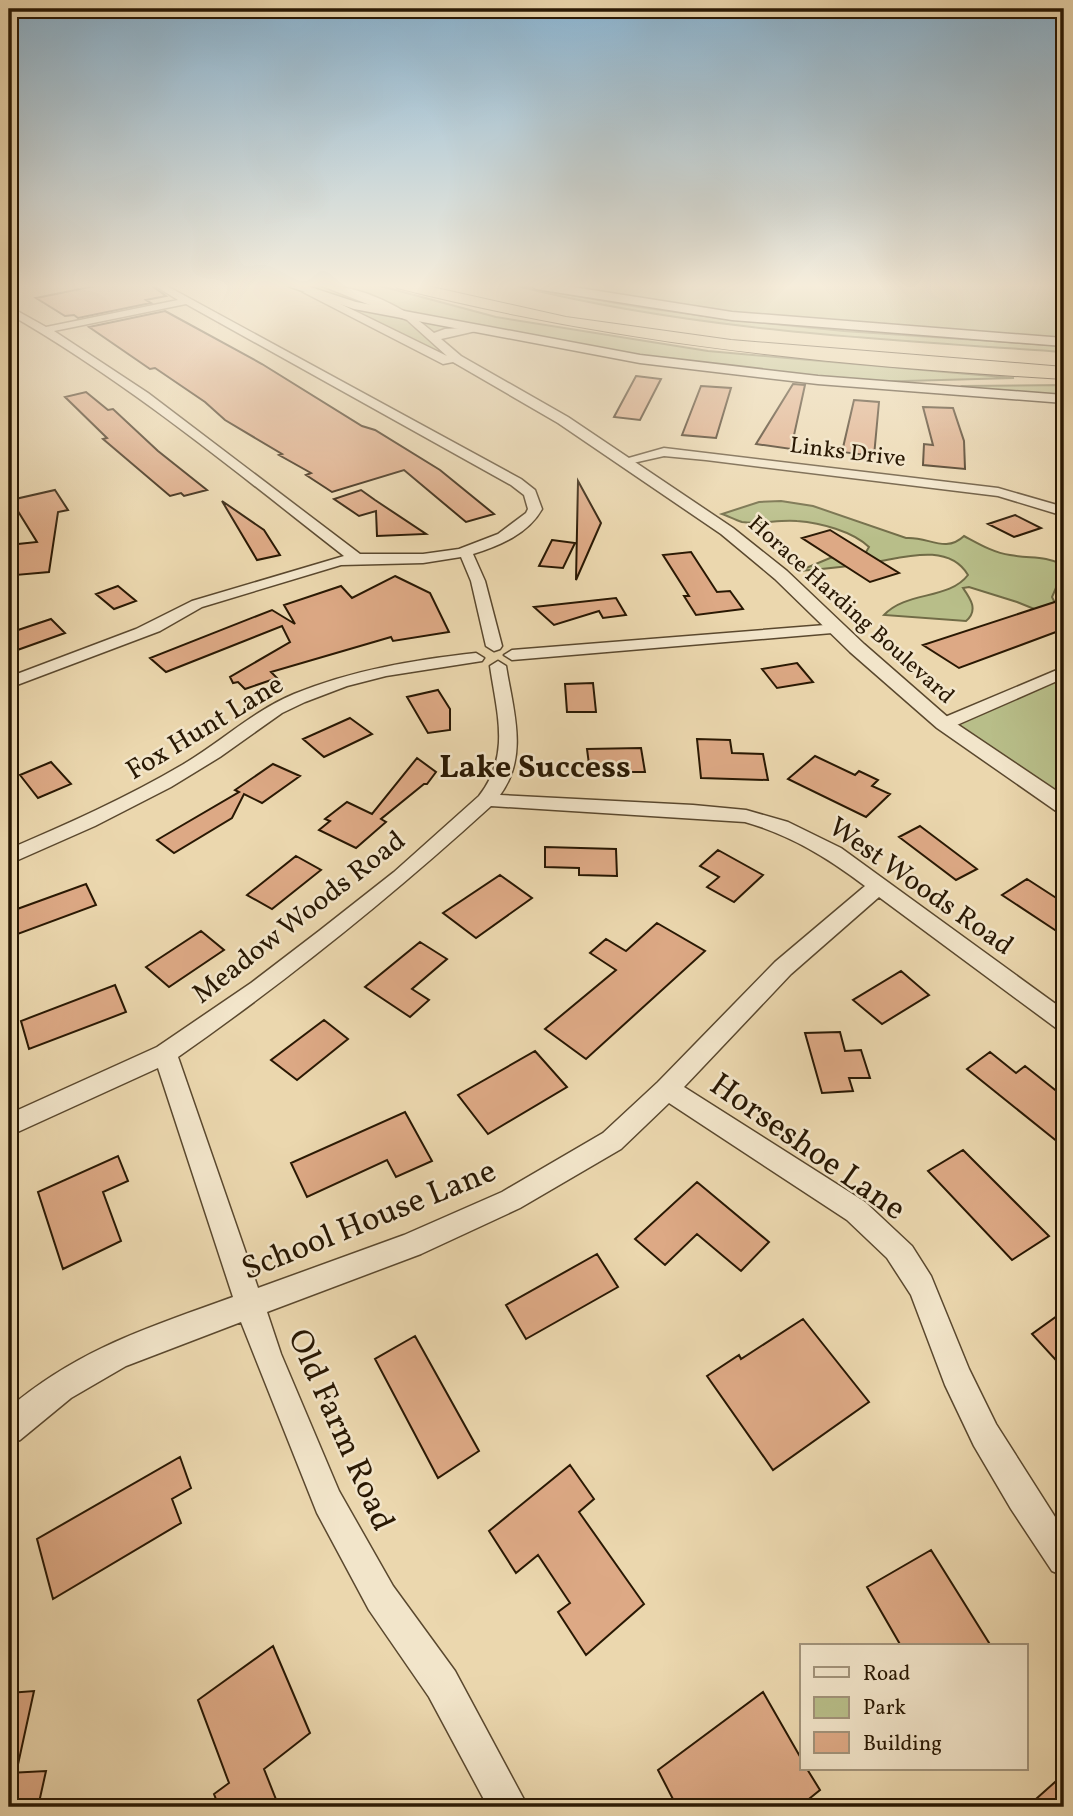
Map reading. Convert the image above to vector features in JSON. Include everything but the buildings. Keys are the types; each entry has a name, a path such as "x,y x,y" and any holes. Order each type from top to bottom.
{"highway":[{"path":"1020,370 1064,373"},
{"path":"894,386 1064,380"}],"main road":[{"path":"731,370 1064,399"}],"street":[{"path":"105,370 173,415 355,557"},
{"path":"9,683 269,583 355,557 396,559 466,553 510,533 532,517 535,504 526,488 312,370"},
{"name":"Horace Harding Boulevard","path":"469,370 498,384"},
{"name":"Horace Harding Boulevard","path":"475,370 553,414 727,531 781,575 944,724 1064,806"},
{"name":"Links Drive","path":"624,461 658,453 694,455 998,492 1045,504 1064,512"},
{"name":"Meadow Woods Road","path":"9,1125 165,1054 260,989 327,937 401,877 486,800 499,783 508,760 509,739 501,656 478,581 466,553"},
{"path":"501,656 838,629"},
{"name":"Fox Hunt Lane","path":"9,857 142,795 214,753 274,710 300,697 399,670 476,658 478,651 501,656"},
{"path":"944,724 1064,671"},
{"name":"West Woods Road","path":"486,800 746,816 781,826 820,844 1064,1022"},
{"name":"School House Lane","path":"9,1429 23,1415 79,1374 117,1354 411,1245 511,1200 612,1141 667,1089 783,968 879,886"},
{"name":"Old Farm Road","path":"165,1054 267,1355 328,1502 381,1598 442,1684 509,1807"},
{"name":"Horseshoe Lane","path":"667,1089 856,1211 904,1256 917,1278 963,1391 1016,1490 1064,1559"}],"green space":[{"path":"468,370 478,370 498,384"},
{"path":"749,370 920,370 1014,378 868,382"},
{"path":"1064,385 1064,397 958,388 962,386"},
{"path":"781,501 813,506 906,538 950,544 964,536 998,552 1057,562 1064,565 1064,582 1059,581 1052,597 1064,615 1064,621 969,587 963,588 973,608 966,621 884,615 904,602 950,588 968,575 960,565 950,559 926,555 799,571 830,558 866,552 869,547 845,532 816,524 790,521 749,523 722,514 759,502"},
{"path":"1064,672 1064,806 944,724"}],"district":[{"name":"Lake Success","path":"535,766"}]}
